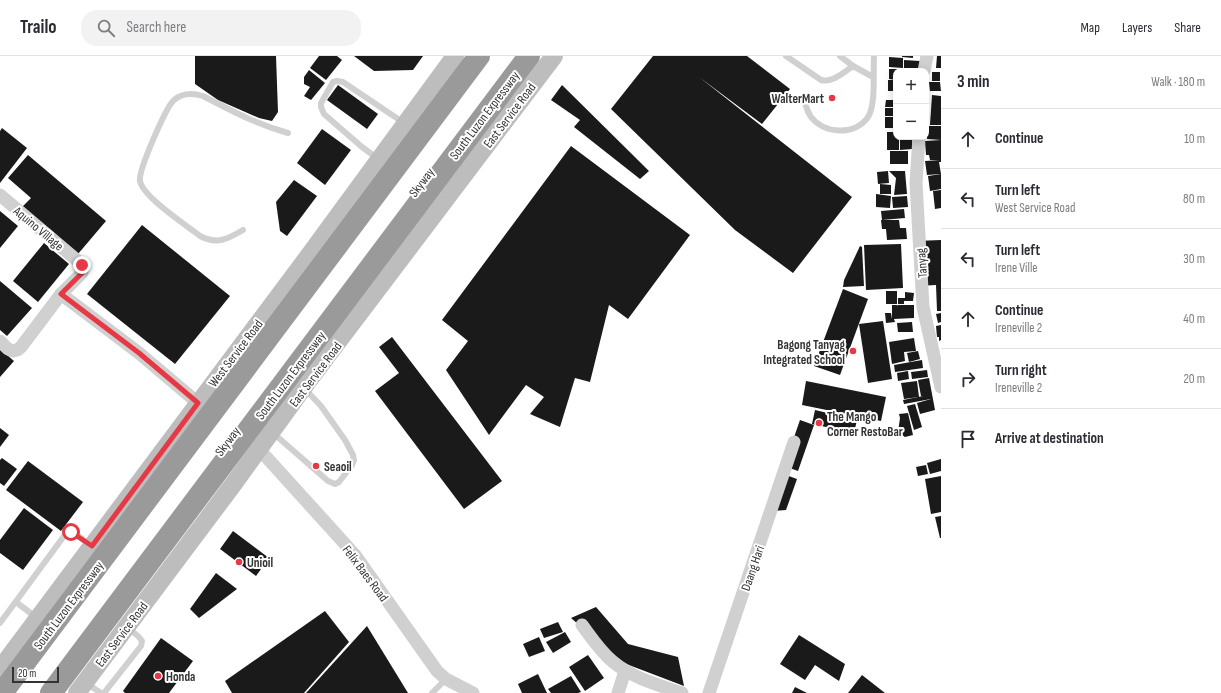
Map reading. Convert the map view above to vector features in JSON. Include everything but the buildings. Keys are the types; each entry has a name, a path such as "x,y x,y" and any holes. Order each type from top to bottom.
{"highway":[{"name":"South Luzon Expressway","path":"2,693 479,56"},
{"name":"Skyway","path":"18,693 494,56"},
{"name":"Skyway","path":"40,693 516,56"},
{"name":"South Luzon Expressway","path":"51,693 529,56"}],"main road":[{"name":"West Service Road","path":"0,669 313,250 455,56"},
{"name":"East Service Road","path":"81,688 304,388 554,56"}],"street":[{"path":"925,68 927,56"},
{"name":"Tanyag","path":"919,140 916,183 923,307 941,387"},
{"name":"Aquino Village","path":"0,195 82,265 82,273 61,294"},
{"path":"0,342 8,349 13,351 17,350 61,294 139,353 198,403"},
{"name":"Daang Hari","path":"709,693 794,442"},
{"name":"Felix Baes Road","path":"259,449 355,555 437,671 446,679 473,693"},
{"path":"582,625 603,652 625,671 682,693"},
{"path":"618,693 625,671"}],"lane":[{"path":"786,56 821,80 826,81 831,80 853,66"},
{"path":"840,56 853,66 873,77"},
{"path":"804,97 806,107 811,117 818,124 834,130 849,130 861,124 868,117 872,109 874,93 874,56"},
{"path":"379,160 324,114 321,103 333,82 343,82 405,124"},
{"path":"243,230 225,240 212,241 206,239 158,203 142,187 140,180 142,169 158,128 170,105 175,99 180,96 197,94 246,118 267,127 288,133"},
{"path":"272,432 319,474 335,484 339,482 352,465 354,460 353,455 345,440 321,406 304,388"},
{"path":"0,623 67,532 71,532 92,546"},
{"path":"16,602 22,608 38,618"},
{"path":"81,688 102,693 141,646 142,641 126,627"},
{"path":"432,693 446,679"}],"place":[{"name":"WalterMart","path":"832,98"},
{"name":"Bagong Tanyag Integrated School","path":"853,351"},
{"name":"The Mango Corner RestoBar","path":"819,423"},
{"name":"Seaoil","path":"316,466"},
{"name":"Unioil","path":"239,562"},
{"name":"Honda","path":"158,676"}],"route":[{"path":"71,532 92,546 198,403 139,353 61,294 82,273 82,265"}]}
